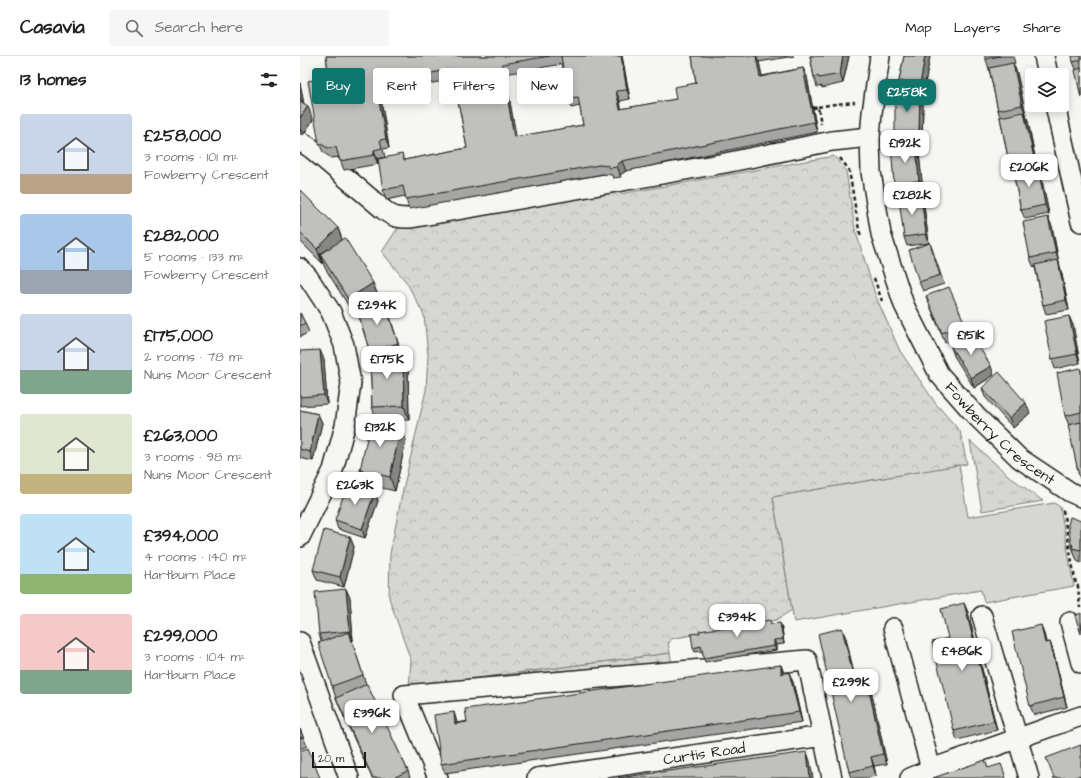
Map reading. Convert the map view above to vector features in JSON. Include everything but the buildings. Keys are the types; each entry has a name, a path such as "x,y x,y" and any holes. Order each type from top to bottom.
{"street":[{"name":"Fowberry Crescent","path":"880,56 870,137 871,172 881,234 904,305 939,374 976,416 1019,458 1070,492 1081,497"},
{"path":"1044,56 1047,68"},
{"path":"1057,112 1081,222"},
{"path":"300,141 312,149 384,210 392,216 402,218 418,217 717,164 824,143 870,137"},
{"path":"300,268 308,277 331,312 344,345 350,383 345,426 332,470 300,537"},
{"path":"982,616 1029,778"},
{"path":"1070,622 1081,663"},
{"path":"893,628 931,770"},
{"path":"300,642 349,778"},
{"path":"438,778 404,695 807,660 832,778"},
{"path":"910,778 1081,716"},
{"name":"Curtis Road","path":"537,778 824,736"}],"path":[{"path":"813,108 858,102"},
{"path":"818,107 824,143"}],"green space":[{"path":"834,156 846,171 855,229 876,297 900,351 936,404 960,431 967,464 773,497 792,610 776,620 751,625 751,622 732,626 733,628 670,639 670,642 668,643 670,653 409,687 411,661 389,598 390,554 426,390 428,355 424,315 407,283 382,252 397,229 402,226 620,190 620,194"},
{"path":"970,441 1010,477 1043,501 982,511"},
{"path":"959,465 968,517 1054,503 1060,507 1074,586 984,602 981,590 794,622 773,497"},
{"path":"670,653 672,666 409,687"}]}
